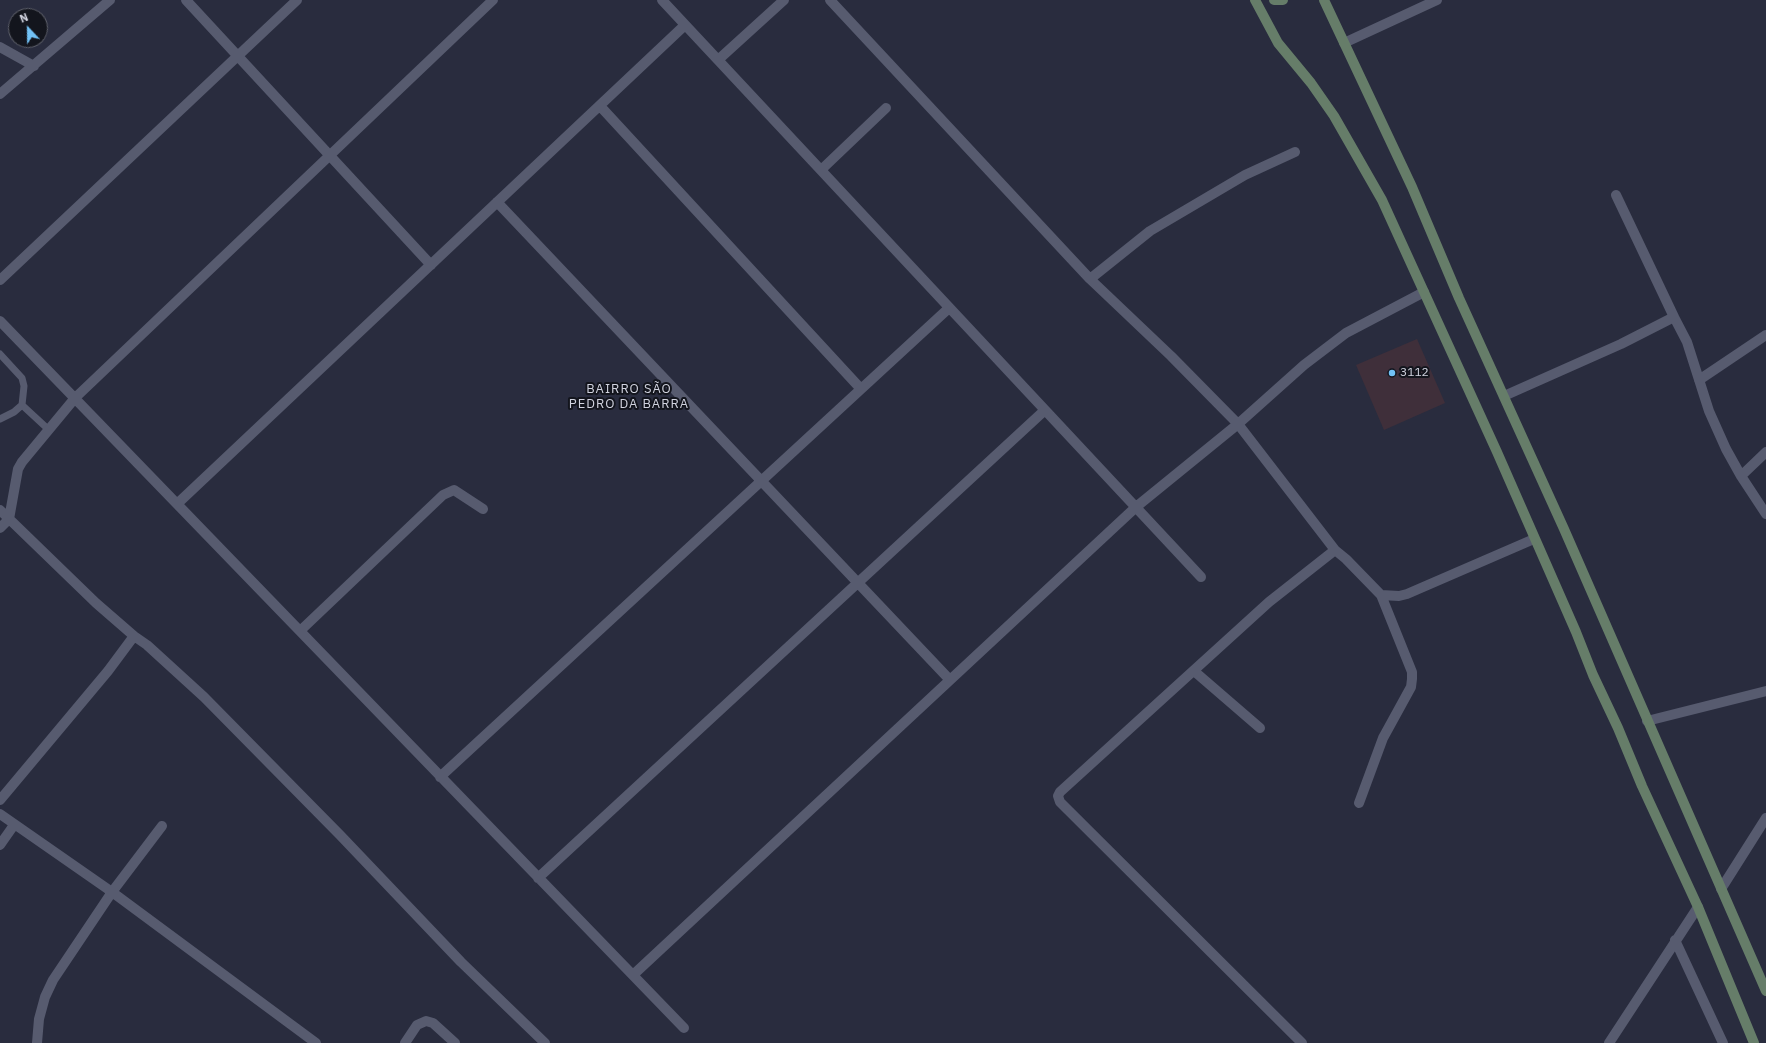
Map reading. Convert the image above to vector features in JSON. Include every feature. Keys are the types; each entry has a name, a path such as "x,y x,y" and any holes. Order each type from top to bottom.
{"main road":[{"path":"1255,0 1278,43 1311,83 1351,143 1382,200 1576,632 1593,675 1618,728 1642,786 1698,907 1754,1043"},
{"path":"1274,0 1283,0"},
{"path":"1324,0 1412,187 1459,298 1564,529 1766,991"}],"street":[{"path":"0,94 110,0"},
{"path":"186,0 236,56 431,265"},
{"path":"0,280 296,0"},
{"path":"0,528 9,518 18,469 75,398 493,0"},
{"path":"662,0 1201,577"},
{"path":"718,60 784,0"},
{"path":"830,0 1090,279 1171,356 1238,424 1335,550 1346,559 1381,595 1412,672 1412,680 1411,687 1383,738 1358,803"},
{"path":"1344,43 1437,0"},
{"path":"177,504 685,25"},
{"path":"0,46 34,66"},
{"path":"600,106 860,390"},
{"path":"821,170 886,108"},
{"path":"1090,279 1150,231 1245,176 1295,152"},
{"path":"1616,195 1687,342 1715,424 1741,476 1766,514"},
{"path":"497,202 950,680"},
{"path":"632,976 1136,508 1238,424 1304,365 1346,333 1424,292"},
{"path":"440,776 949,308"},
{"path":"1504,396 1621,344 1674,317"},
{"path":"0,321 632,976 684,1028"},
{"path":"1699,380 1766,335"},
{"path":"538,878 1045,410"},
{"path":"1741,476 1766,452"},
{"path":"300,631 443,495 454,490 484,509"},
{"path":"0,510 96,603 134,636 148,646 204,697 298,792 461,962 545,1043"},
{"path":"1381,595 1399,596 1407,594 1534,539"},
{"path":"1302,1043 1060,802 1058,796 1060,792 1269,602 1335,550"},
{"path":"0,800 108,671 134,636"},
{"path":"1194,671 1260,728"},
{"path":"1647,721 1766,691"},
{"path":"0,814 112,892 316,1043"},
{"path":"1721,889 1766,818"},
{"path":"0,845 14,825"},
{"path":"37,1043 39,1019 45,997 54,980 112,892 162,826"},
{"path":"1609,1043 1698,907"},
{"path":"1675,940 1723,1043"},
{"path":"404,1043 417,1025 426,1021 433,1023 455,1043"}],"lane":[{"path":"0,354 22,378 24,386 22,405 14,412 0,419"},
{"path":"22,405 49,430"}],"shaded area":[{"path":"1417,339 1445,403 1384,430 1356,365"}],"place":[{"name":"3112","path":"1392,373"}],"district":[{"name":"BAIRRO SÃO PEDRO DA BARRA","path":"629,396"}]}
